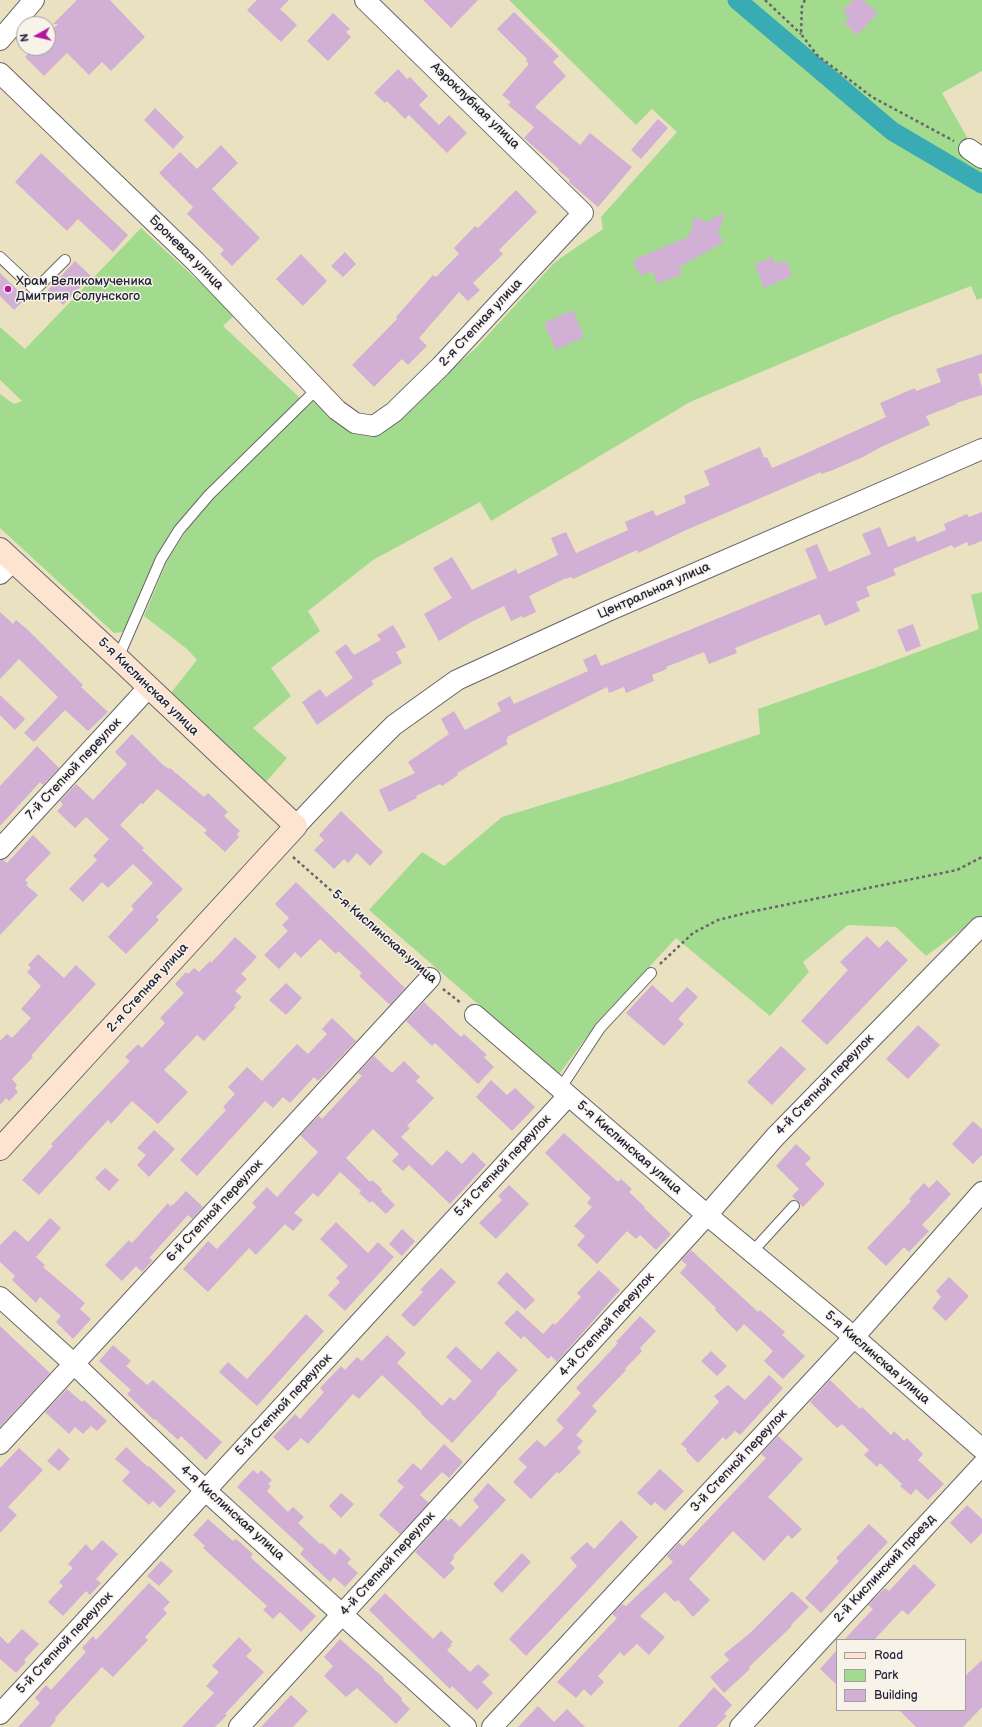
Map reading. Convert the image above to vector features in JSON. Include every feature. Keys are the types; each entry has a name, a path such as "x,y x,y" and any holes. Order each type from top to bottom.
{"street":[{"path":"0,40 34,0"},
{"name":"Аэроклубная улица","path":"365,0 583,213"},
{"name":"Броневая улица","path":"0,73 195,261 337,410 355,423 374,426"},
{"name":"2-я Степная улица","path":"374,426 394,412 441,366 583,213"},
{"name":"Центральная улица","path":"296,826 348,770 394,725 457,680 600,615 982,449"},
{"name":"5-я Кислинская улица","path":"4,561 118,658 148,688 296,826"},
{"name":"7-й Степной переулок","path":"0,849 148,688"},
{"name":"2-я Степная улица","path":"0,1149 296,826"},
{"name":"4-й Степной переулок","path":"239,1727 707,1215 775,1137 981,928"},
{"name":"6-й Степной переулок","path":"0,1444 430,978"},
{"name":"5-я Кислинская улица","path":"475,1015 707,1215 854,1337 982,1449"},
{"name":"5-й Степной переулок","path":"0,1714 205,1490 564,1092"},
{"name":"3-й Степной переулок","path":"492,1727 854,1337 982,1192"},
{"name":"4-я Кислинская улица","path":"0,1297 74,1364 205,1490 466,1727"},
{"name":"2-й Кислинский проезд","path":"740,1727 982,1465"}],"lane":[{"path":"0,257 36,290 65,260"},
{"path":"118,658 162,560 179,530 209,495 317,390"},
{"path":"564,1092 600,1028 651,973"},
{"path":"752,1252 794,1206"}],"path":[{"path":"765,0 801,34 817,55 872,97 976,154"},
{"path":"801,34 802,5 805,0"},
{"name":"5-я Кислинская улица","path":"279,845 430,978 475,1015"},
{"path":"651,973 693,933 718,920 750,912 957,870 982,857"}],"green space":[{"path":"509,0 982,0 982,71 942,93 968,139 982,144 982,298 977,300 971,286 891,317 690,402 491,521 480,502 373,560 308,611 320,631 271,668 291,696 253,728 287,758 265,783 170,694 197,660 187,649 144,616 168,559 194,519 219,491 276,435 315,400 349,428 409,405 476,348 555,262 603,229 601,217 677,132 652,109 636,125"},
{"path":"141,228 235,315 223,326 300,398 207,489 176,525 123,632 114,633 0,528 0,394 14,404 22,401 0,380 0,327 25,349"},
{"path":"982,592 982,918 979,917 926,956 896,927 848,925 803,962 809,972 770,1016 676,938 598,1022 559,1074 369,910 422,852 444,866 502,817 621,781 760,734 758,709 979,629 971,595"}],"building":[{"path":"77,0 110,0 145,37 111,71 102,62 89,75 67,53 44,76 25,57 56,56 56,26 58,24 56,24 56,21"},
{"path":"257,0 289,0 280,9 297,25 281,42 247,10"},
{"path":"423,0 478,0 451,28"},
{"path":"853,0 863,0 878,13 857,35 844,23 849,17 843,11"},
{"path":"514,12 559,56 553,62 566,76 535,107 580,145 590,133 632,167 598,207 569,182 570,180 558,170 559,169 524,138 534,127 508,105 511,102 502,95 529,64 526,61 527,59 497,29"},
{"path":"333,13 350,29 346,32 351,37 328,61 307,41"},
{"path":"398,69 407,79 410,77 428,96 419,105 439,125 449,115 467,133 447,153 409,115 405,119 387,101 385,103 374,93"},
{"path":"155,108 184,137 173,149 144,120"},
{"path":"658,119 668,128 641,159 631,150"},
{"path":"221,145 238,163 212,189 260,238 232,266 220,254 224,250 187,214 193,207 159,173 180,152 197,169"},
{"path":"41,153 128,235 113,252 78,219 67,231 15,182"},
{"path":"516,190 537,212 499,250 503,254 473,283 480,290 468,301 459,292 419,338 427,346 408,365 402,359 374,387 352,365 397,319 396,317 433,275 436,277 459,254 454,248 475,226 478,228"},
{"path":"725,212 718,233 724,242 679,267 682,274 658,284 652,271 640,276 633,260 690,236 688,233 692,230 694,217 707,222"},
{"path":"345,252 356,264 343,277 331,266"},
{"path":"301,254 327,281 303,306 276,279"},
{"path":"772,257 775,264 786,260 792,276 764,288 755,264"},
{"path":"75,261 91,276 63,305 48,290"},
{"name":"Храм Великомученика Дмитрия Солунского","path":"0,273 26,298 14,310 0,296"},
{"path":"573,310 584,337 556,350 544,323"},
{"path":"982,354 982,373 978,374 982,388 982,395 956,403 957,404 926,416 930,425 865,456 833,470 821,474 821,472 684,531 638,553 637,550 573,579 572,577 564,579 529,596 536,612 523,618 522,616 511,621 504,606 473,621 439,641 424,614 452,598 433,568 452,557 472,590 516,569 518,574 558,555 551,538 566,532 576,553 628,530 625,522 653,510 656,516 686,503 684,496 710,485 704,471 760,447 764,458 767,457 772,468 886,417 880,403 915,388 916,391 941,382 936,369"},
{"path":"982,512 982,541 969,546 967,542 954,548 952,545 893,569 896,575 866,587 870,596 856,602 860,611 825,626 820,614 735,648 737,653 709,664 704,652 666,667 667,669 652,675 654,681 626,693 624,687 609,693 607,687 507,737 508,739 506,740 508,744 457,773 458,775 442,786 440,784 416,796 417,798 389,812 379,790 415,773 408,762 449,734 441,719 454,711 465,730 501,711 497,703 510,696 514,704 588,671 583,660 596,654 601,666 817,578 805,549 817,544 829,572 871,554 862,534 880,527 888,547 915,536 917,542 946,530 944,524 967,514 969,517"},
{"path":"0,612 13,624 16,620 28,630 83,685 81,687 108,712 88,731 65,710 34,742 24,733 58,697 19,659 0,679"},
{"path":"913,624 921,646 906,652 897,630"},
{"path":"393,625 406,647 396,652 402,663 371,681 374,684 317,725 302,702 320,689 326,697 353,678 335,652 346,644 354,655 381,640 377,635"},
{"path":"0,695 25,719 15,730 0,715"},
{"path":"132,734 163,765 169,769 170,768 204,797 208,793 228,812 224,816 240,831 237,834 239,837 225,852 204,833 207,830 157,789 120,825 144,848 142,850 183,889 156,917 159,920 126,954 108,937 134,909 131,906 153,883 133,864 108,888 102,882 83,902 69,889 97,860 93,856 109,839 86,817 75,828 57,811 63,805 60,801 76,784 93,800 127,764 115,752"},
{"path":"37,746 59,768 43,785 40,782 0,826 0,786"},
{"path":"341,811 383,852 370,866 357,853 348,863 344,859 334,869 314,850 324,840 319,835"},
{"path":"33,835 51,853 25,880 28,883 26,885 38,895 0,935 0,860 7,863"},
{"path":"296,882 405,988 390,1005 359,976 362,973 338,951 336,954 320,939 301,958 295,952 279,969 264,955 288,931 282,925 289,918 275,904"},
{"path":"867,936 879,948 887,940 908,960 827,1045 801,1021 848,970 840,962"},
{"path":"235,937 257,957 241,974 247,979 235,991 242,997 234,1006 236,1007 204,1041 197,1035 164,1070 188,1092 158,1124 132,1101 111,1124 108,1120 39,1195 22,1180 53,1146 51,1144 130,1061 125,1057 138,1044 142,1048 165,1023 160,1018 184,993 175,984 186,972 188,974 194,968 199,972 210,961 211,963"},
{"path":"38,954 64,978 76,965 96,984 12,1079 17,1085 15,1088 18,1092 9,1101 6,1098 0,1105 0,1041 7,1034 12,1038 31,1018 21,1009 41,986 27,972 31,968 28,965"},
{"path":"286,983 302,998 286,1015 269,1000"},
{"path":"652,985 672,1003 687,987 698,997 678,1019 684,1024 664,1046 626,1013"},
{"path":"424,1002 461,1037 464,1034 487,1055 484,1057 494,1067 478,1084 435,1043 432,1046 406,1021"},
{"path":"332,1018 356,1041 318,1081 314,1077 290,1103 283,1097 273,1108 265,1101 197,1176 180,1160 226,1110 223,1107 235,1094 228,1087 247,1067 262,1081 297,1044 308,1054 327,1034 322,1029"},
{"path":"918,1025 940,1045 908,1079 886,1059"},
{"path":"781,1046 806,1069 772,1105 747,1082"},
{"path":"374,1056 392,1073 404,1061 420,1077 416,1081 434,1098 407,1126 410,1128 401,1137 432,1166 447,1150 462,1164 473,1152 486,1165 450,1204 409,1165 403,1171 392,1161 399,1154 373,1129 346,1158 370,1182 372,1180 382,1189 381,1191 395,1205 386,1214 372,1201 370,1203 359,1193 361,1191 340,1172 318,1197 313,1193 294,1213 303,1220 293,1231 285,1224 256,1255 249,1248 208,1292 183,1269 208,1241 217,1249 256,1207 252,1203 267,1187 277,1197 318,1152 300,1135 319,1116 322,1119 362,1076 358,1073"},
{"path":"491,1080 507,1095 515,1088 535,1107 512,1131 476,1097"},
{"path":"973,1121 982,1129 982,1155 973,1164 952,1144"},
{"path":"154,1130 175,1149 149,1177 137,1165 146,1155 137,1148"},
{"path":"564,1133 618,1182 621,1179 632,1189 629,1192 671,1234 656,1250 640,1235 636,1239 627,1231 597,1264 577,1245 585,1236 574,1226 592,1207 587,1203 591,1198 545,1153"},
{"path":"796,1144 811,1158 805,1164 825,1184 803,1207 792,1196 799,1189 776,1166"},
{"path":"105,1168 119,1180 109,1191 95,1178"},
{"path":"937,1180 951,1194 922,1225 929,1231 909,1252 904,1247 886,1266 867,1248 911,1201 909,1199 924,1183 929,1188"},
{"path":"509,1185 529,1204 496,1239 479,1223 502,1200 498,1196"},
{"path":"186,1191 203,1207 192,1219 188,1215 149,1258 153,1260 142,1272 136,1266 122,1281 105,1265 129,1240 132,1243 168,1203 170,1206 174,1204"},
{"path":"50,1218 61,1228 36,1257 45,1265 43,1267 85,1303 80,1309 91,1319 73,1339 56,1322 61,1316 40,1297 36,1303 12,1280 15,1276 0,1262 0,1245 15,1230 28,1242"},
{"path":"336,1222 368,1253 378,1242 394,1257 345,1311 328,1295 340,1282 336,1278 348,1266 320,1239"},
{"path":"402,1229 415,1241 402,1256 389,1244"},
{"path":"691,1250 758,1312 760,1310 785,1332 782,1335 805,1356 783,1379 764,1361 773,1351 744,1324 737,1332 715,1310 716,1308 680,1273 687,1265 681,1260"},
{"path":"441,1268 456,1282 414,1327 401,1315 423,1292 420,1290"},
{"path":"599,1270 620,1290 557,1362 551,1356 548,1359 524,1336 521,1339 504,1323 517,1310 543,1334 553,1323 555,1325 581,1297 577,1293"},
{"path":"507,1272 535,1300 525,1310 497,1283"},
{"path":"949,1277 969,1296 946,1321 932,1308 941,1297 936,1291"},
{"path":"306,1314 324,1331 257,1406 219,1372 228,1362 247,1379"},
{"path":"640,1316 656,1331 640,1348 642,1351 625,1369 626,1370 592,1406 597,1411 576,1435 583,1441 577,1448 581,1452 559,1474 557,1472 531,1499 513,1482 527,1467 518,1459 537,1440 545,1447 564,1428 556,1420 581,1393 576,1388 618,1343 616,1342"},
{"path":"0,1326 50,1373 0,1427"},
{"path":"387,1335 406,1353 397,1363 442,1406 450,1397 454,1401 472,1381 446,1357 456,1346 481,1370 498,1351 518,1370 452,1443 382,1375 359,1399 353,1394 308,1444 301,1438 288,1451 273,1437 295,1414 300,1419 324,1392 320,1388 341,1366 345,1370 357,1357 362,1361"},
{"path":"113,1345 131,1361 126,1366 147,1385 153,1380 222,1442 206,1460 181,1436 178,1440 155,1419 154,1420 127,1394 131,1390 99,1361"},
{"path":"711,1351 727,1366 717,1376 701,1361"},
{"path":"769,1375 783,1388 740,1435 735,1431 726,1440 723,1437 698,1463 681,1444 719,1402 714,1396 728,1385 745,1400"},
{"path":"830,1380 860,1409 862,1407 891,1435 894,1431 904,1441 907,1438 923,1454 918,1460 944,1484 928,1500 916,1489 911,1495 900,1486 902,1484 880,1463 877,1467 864,1455 869,1450 842,1424 837,1428 810,1402"},
{"path":"67,1389 82,1402 84,1400 107,1421 97,1431 91,1426 83,1434 75,1427 69,1434 45,1412"},
{"path":"778,1436 803,1459 768,1497 802,1529 792,1539 788,1535 764,1561 733,1531 689,1579 710,1600 693,1617 678,1600 675,1602 665,1592 640,1616 665,1637 649,1655 637,1644 624,1656 620,1652 598,1676 604,1682 591,1696 584,1689 576,1698 557,1682 617,1618 612,1614 622,1604 626,1606 673,1562 667,1556 679,1543 683,1546 766,1458 761,1454"},
{"path":"444,1444 463,1462 449,1478 442,1472 420,1495 429,1503 400,1534 379,1515 404,1487 397,1481 413,1463 421,1470"},
{"path":"126,1447 176,1491 160,1508 153,1501 149,1505 122,1481 130,1472 115,1459"},
{"path":"19,1448 43,1470 8,1507 17,1515 0,1533 0,1468"},
{"path":"59,1448 70,1459 59,1471 47,1461"},
{"path":"660,1469 684,1491 665,1511 655,1502 651,1506 637,1493"},
{"path":"253,1470 258,1474 261,1470 272,1480 268,1484 271,1486 267,1491 288,1512 293,1507 304,1517 298,1523 320,1544 322,1543 335,1555 340,1548 351,1559 347,1563 358,1573 345,1587 334,1577 330,1582 300,1554 304,1549 237,1487"},
{"path":"488,1483 506,1500 453,1556 455,1557 450,1563 455,1568 444,1579 415,1552 445,1518 448,1521 451,1518 460,1527 479,1507 473,1500"},
{"path":"341,1493 354,1504 341,1518 329,1506"},
{"path":"967,1505 982,1519 982,1533 971,1544 950,1523"},
{"path":"208,1519 233,1541 236,1539 253,1554 250,1557 316,1616 301,1632 280,1612 273,1619 263,1610 267,1606 203,1548 205,1546 193,1535"},
{"path":"621,1520 638,1537 526,1656 509,1639 577,1566 570,1558 587,1542 594,1549"},
{"path":"869,1524 888,1542 821,1613 805,1598 839,1561 836,1558"},
{"path":"102,1540 118,1554 96,1579 101,1583 90,1595 86,1591 63,1616 48,1602 63,1586 59,1582 73,1568 68,1564 86,1544 92,1551"},
{"path":"522,1553 531,1562 502,1593 493,1584"},
{"path":"161,1561 173,1571 159,1586 147,1576"},
{"path":"914,1564 936,1585 908,1615 902,1610 875,1639 845,1639 873,1609 868,1605 885,1588 889,1591"},
{"path":"149,1583 170,1602 163,1609 167,1613 145,1637 148,1640 113,1677 102,1667 55,1718 56,1720 50,1727 18,1727 40,1703 35,1698 46,1685 51,1690 86,1652 82,1648 93,1636 96,1640"},
{"path":"792,1591 809,1607 791,1625 792,1626 749,1667 750,1669 724,1693 710,1677 729,1660 724,1654 749,1634"},
{"path":"385,1593 433,1639 441,1631 453,1642 447,1650 470,1672 478,1664 490,1675 482,1682 493,1693 477,1710 452,1686 450,1689 369,1610"},
{"path":"22,1629 39,1644 24,1660 26,1662 16,1673 0,1659 0,1636 8,1644"},
{"path":"239,1637 252,1650 246,1656 264,1672 215,1727 182,1727 214,1693 206,1686 219,1672 212,1666"},
{"path":"340,1639 384,1678 383,1680 402,1698 401,1700 410,1709 396,1724 357,1688 346,1697 324,1676 333,1666 324,1657"},
{"path":"836,1651 836,1684 820,1669"},
{"path":"982,1660 982,1707 963,1727 916,1727 900,1711 966,1711 966,1675"},
{"path":"714,1687 732,1705 724,1714 727,1716 716,1727 678,1727"},
{"path":"291,1695 308,1711 293,1727 261,1727"},
{"path":"538,1706 554,1722 567,1709 585,1727 518,1727"}],"waterway":[{"path":"737,0 892,131 982,184"}],"place":[{"name":"Храм Великомученика Дмитрия Солунского","path":"8,289"}]}
